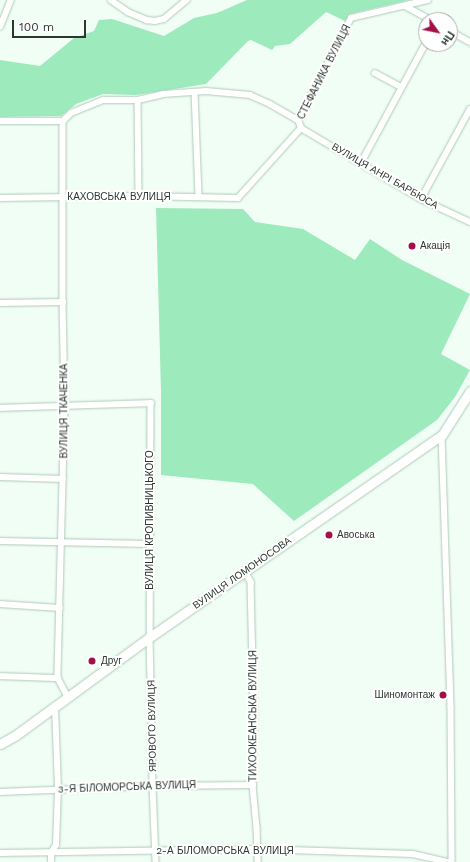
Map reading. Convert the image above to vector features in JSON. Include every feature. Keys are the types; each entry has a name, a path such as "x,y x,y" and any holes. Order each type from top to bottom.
{"main road":[{"name":"ВУЛИЦЯ ЛОМОНОСОВА","path":"0,744 16,735 150,637 442,435 470,391"}],"street":[{"path":"0,27 12,0"},
{"path":"111,0 128,12 147,20 155,21 164,19 187,0"},
{"path":"405,6 428,0"},
{"path":"405,6 418,13"},
{"name":"СТЕФАНИКА ВУЛИЦЯ","path":"238,198 300,128 298,120 351,18 405,6"},
{"path":"458,35 470,42"},
{"path":"361,163 421,52"},
{"path":"375,73 401,87"},
{"path":"0,121 63,121 71,113 103,100 138,100 163,94 195,92 250,95 270,104 298,120"},
{"path":"195,92 199,197"},
{"path":"138,100 139,196"},
{"path":"421,199 470,109"},
{"name":"ВУЛИЦЯ ТКАЧЕНКА","path":"63,121 63,302 65,405 58,678 68,697"},
{"name":"ВУЛИЦЯ АНРІ БАРБЮСА","path":"300,128 421,199 470,222"},
{"name":"КАХОВСЬКА ВУЛИЦЯ","path":"0,198 139,196 238,198"},
{"path":"0,302 63,302"},
{"name":"ВУЛИЦЯ КРОПИВНИЦЬКОГО","path":"65,405 151,403 150,637"},
{"path":"0,408 65,405"},
{"path":"442,435 452,707 451,862"},
{"path":"0,478 63,479"},
{"path":"0,541 150,544"},
{"name":"ТИХООКЕАНСЬКА ВУЛИЦЯ","path":"245,571 251,582 254,713 253,784 258,862"},
{"path":"0,604 60,608"},
{"name":"ЯРОВОГО ВУЛИЦЯ","path":"150,637 156,862"},
{"path":"0,676 58,678"},
{"path":"51,862 51,853 56,845 58,789 55,706"},
{"name":"3-Я БІЛОМОРСЬКА ВУЛИЦЯ","path":"0,792 253,784"},
{"name":"2-А БІЛОМОРСЬКА ВУЛИЦЯ","path":"0,853 258,849 413,854 451,862"}],"green space":[{"path":"247,0 409,0 350,14 345,21 326,12 290,44 275,46 272,50 251,40 248,41 206,84 136,95 103,94 76,104 61,116 0,117 0,60 40,66 74,38 94,31 99,20 112,19 164,36 194,18 217,13"},
{"path":"156,208 243,209 255,222 303,229 355,260 370,239 402,260 470,294 441,354 470,370 455,397 437,420 294,521 253,484 161,475 161,392"}],"place":[{"name":"Акація","path":"412,246"},
{"name":"Авоська","path":"329,535"},
{"name":"Друг","path":"92,661"},
{"name":"Шиномонтаж","path":"443,695"}]}
